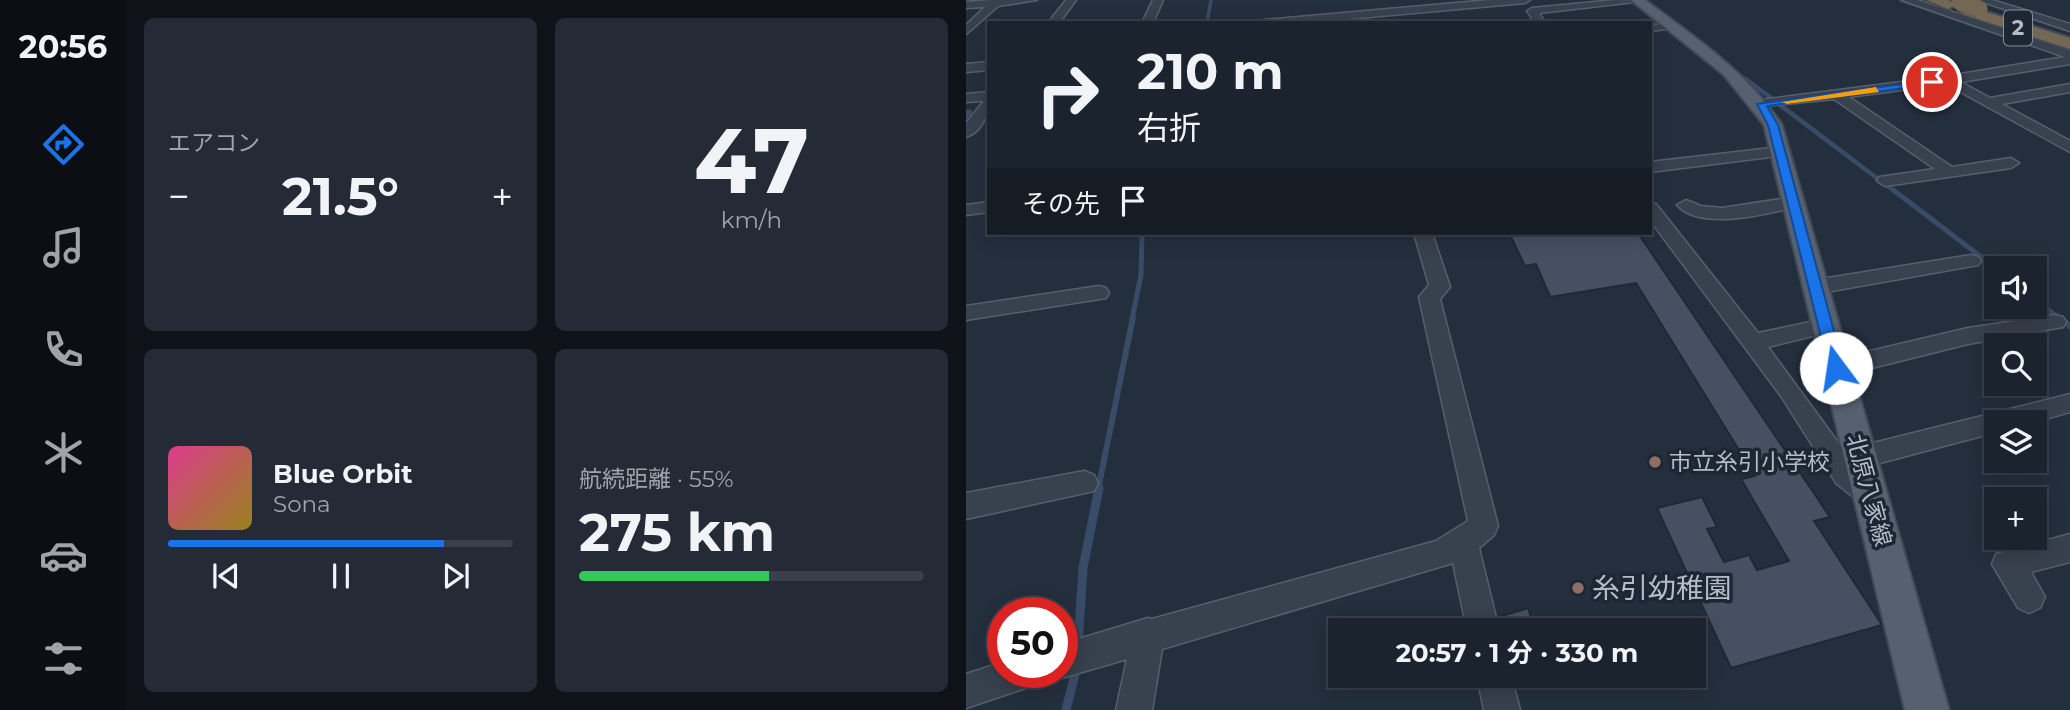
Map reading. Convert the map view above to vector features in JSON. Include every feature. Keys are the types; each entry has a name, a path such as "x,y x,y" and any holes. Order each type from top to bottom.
{"highway":[{"name":"2","path":"1958,5 2070,37"},
{"name":"2","path":"1958,5 2070,44"}],"main road":[{"name":"北原八家線","path":"1637,0 1660,27 1770,103 1773,125 1927,710"}],"street":[{"path":"966,5 1032,0"},
{"path":"1055,21 1071,0"},
{"path":"1148,21 1158,0"},
{"path":"1342,0 1343,16"},
{"path":"1386,0 1388,12"},
{"path":"1299,21 1388,12 1425,4 1525,0"},
{"path":"1539,21 1532,11 1637,0"},
{"path":"1907,0 1958,5 1997,5 2070,27"},
{"path":"966,31 997,1"},
{"path":"1958,5 1997,5"},
{"path":"1958,5 2070,58"},
{"path":"1770,103 1948,80 2070,58"},
{"path":"966,68 987,66"},
{"path":"1948,80 2070,147"},
{"path":"1988,102 2070,88"},
{"path":"1838,95 1951,173"},
{"path":"966,98 987,96"},
{"path":"966,133 987,106"},
{"path":"1652,167 1780,152"},
{"path":"1885,181 2011,163"},
{"path":"1686,205 1694,212 1711,215 1794,202"},
{"path":"966,210 987,207"},
{"path":"1652,211 1749,343 1789,390 1846,475 1871,494"},
{"path":"1078,656 1148,634 1440,554 1463,543 1484,526 1429,297 1440,287 1424,235"},
{"path":"1815,287 1971,261"},
{"path":"966,313 1099,293"},
{"path":"1836,368 1968,336 2054,322"},
{"path":"1749,343 1825,326"},
{"path":"2046,410 2070,404"},
{"path":"1861,457 1984,426"},
{"path":"966,506 1084,482"},
{"path":"1463,543 1480,618"},
{"path":"2029,597 2007,564 2070,548"},
{"path":"1134,710 1148,634"},
{"path":"966,691 987,684"},
{"path":"1497,688 1502,710"}],"building":[{"path":"1510,235 1639,235 1830,517 1814,521 1882,625 1731,668 1657,508 1702,497 1717,527 1707,529 1724,562 1749,555 1757,570 1789,561 1741,479 1755,476 1636,283 1550,297 1536,264 1525,266"},
{"path":"1528,608 1531,618 1503,618"}],"waterway":[{"path":"1207,21 1211,0"},
{"path":"1901,0 2025,43"},
{"path":"1729,66 1749,82"},
{"path":"1747,80 1886,185"},
{"path":"966,112 970,112 966,117"},
{"path":"1884,183 1984,259"},
{"path":"1132,319 1141,275 1142,235"},
{"path":"2047,309 2060,319"},
{"path":"1098,490 1133,317"},
{"path":"2058,317 2070,326"},
{"path":"1078,645 1083,568 1099,488"},
{"path":"1066,710 1072,688"}],"slow traffic":[{"path":"1787,102 1876,90"}],"place":[{"name":"市立糸引小学校","path":"1655,462"},
{"name":"糸引幼稚園","path":"1578,588"}],"route":[{"path":"1836,368 1773,125 1761,104 1932,82"}]}
